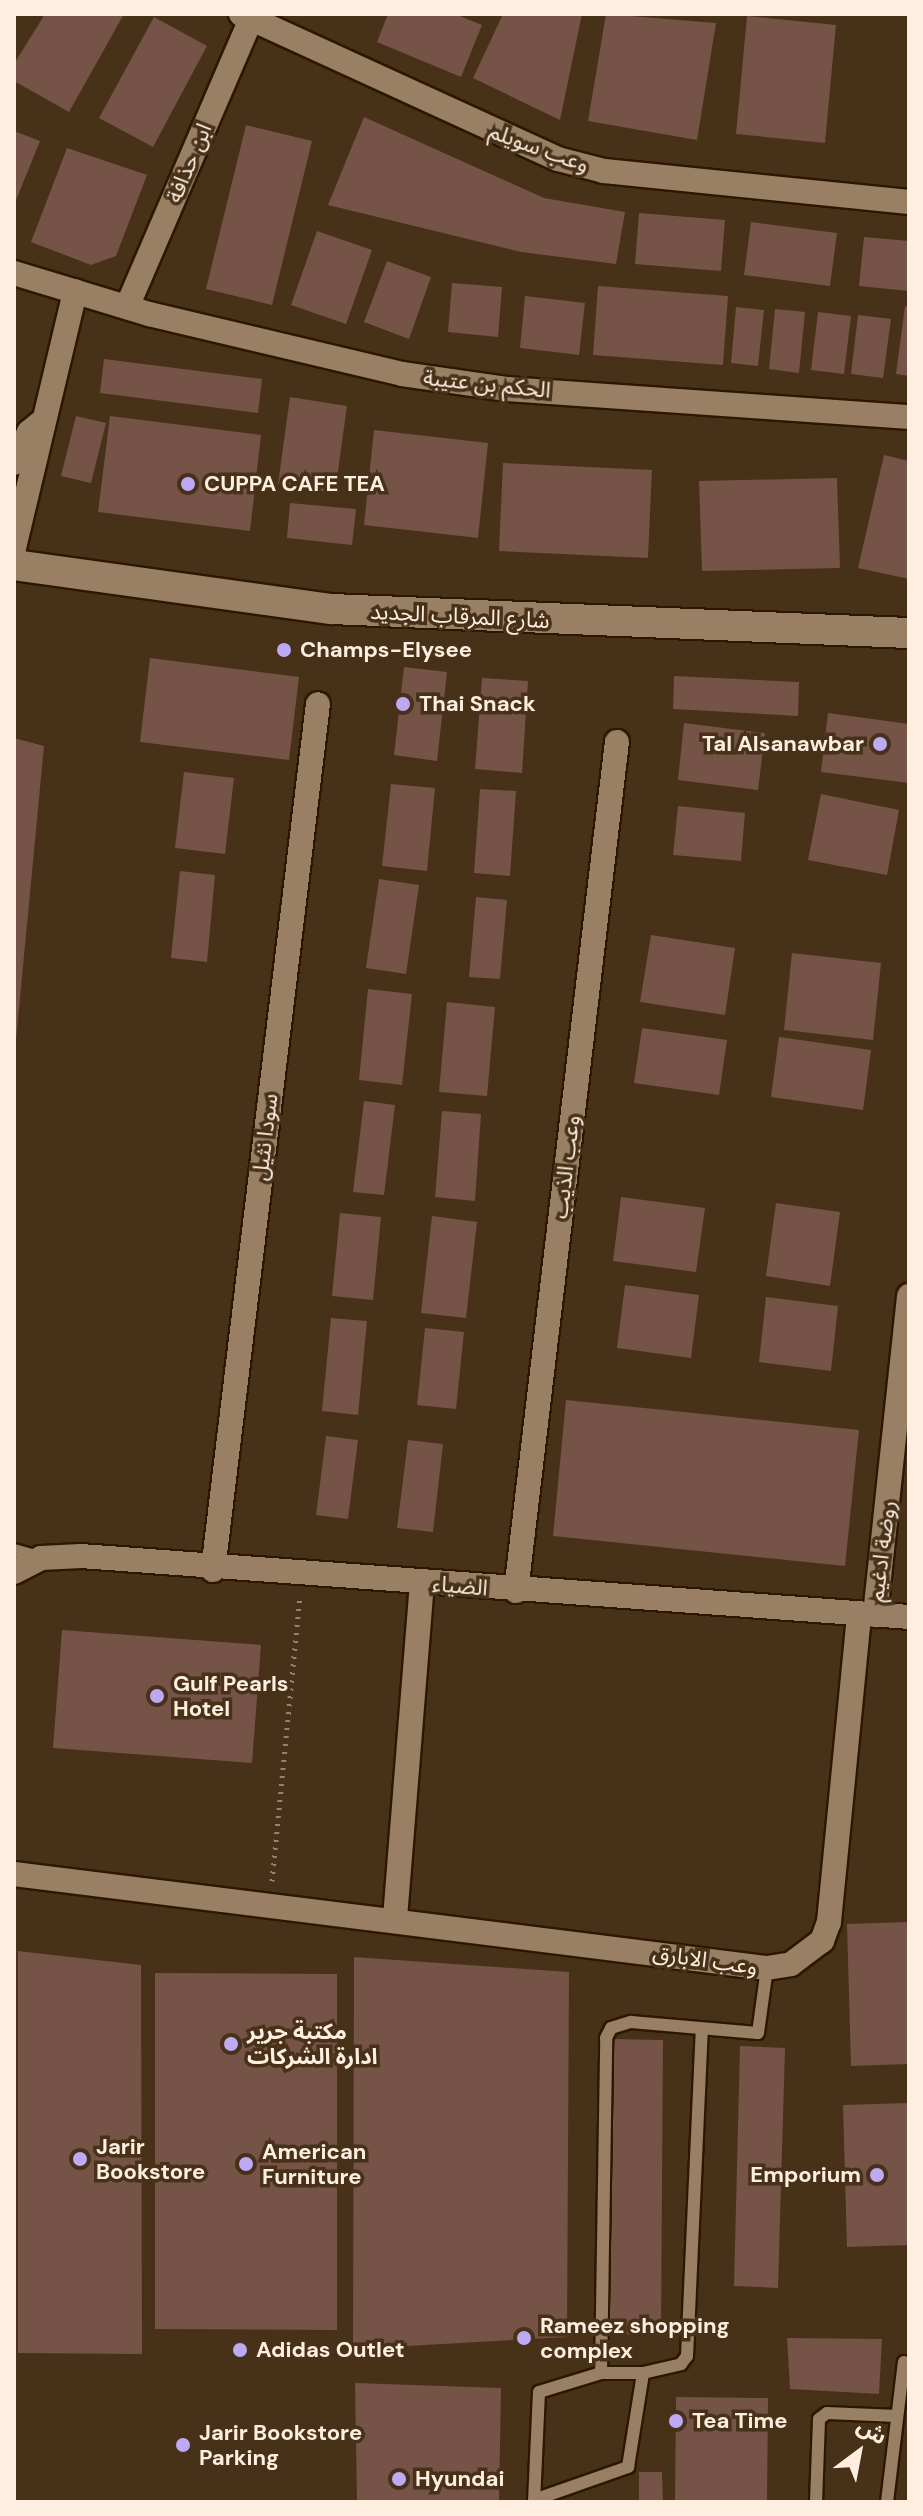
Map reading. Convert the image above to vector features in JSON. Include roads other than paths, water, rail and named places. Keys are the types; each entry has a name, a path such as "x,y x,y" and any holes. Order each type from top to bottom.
{"street":[{"name":"وعب سويلم","path":"246,16 558,159 604,171 909,202"},
{"name":"ابن حذافة","path":"127,307 246,16"},
{"name":"الحكم بن عتيبة","path":"14,273 127,307 402,374 508,389 909,417"},
{"path":"14,548 40,460 44,420 75,291"},
{"path":"14,463 29,432 44,420"},
{"name":"شارع المرقاب الجديد","path":"14,565 331,609 909,633"},
{"name":"سودا نثيل","path":"213,1570 318,704"},
{"name":"وعب الذيب","path":"516,1591 617,742"},
{"name":"روضة ادغيم","path":"867,1615 909,1296"},
{"name":"الضياء","path":"14,1572 41,1558 81,1556 213,1570 909,1617"},
{"path":"395,1918 422,1583"},
{"name":"وعب الابارق","path":"14,1874 395,1918 767,1968 809,1954 829,1922 867,1615"}],"lane":[{"path":"14,1550 41,1558"},
{"path":"601,2373 606,2038 611,2028 631,2022 758,2033 767,1968"},
{"path":"643,2373 628,2467 534,2501 539,2392 601,2373 643,2373 681,2364 687,2356 702,2029"},
{"path":"887,2502 904,2362"},
{"path":"816,2502 819,2419 827,2413 897,2416"}],"place":[{"name":"CUPPA CAFE TEA","path":"188,484"},
{"name":"Champs-Elysee","path":"284,650"},
{"name":"Thai Snack","path":"403,704"},
{"name":"Tal Alsanawbar","path":"880,744"},
{"name":"Gulf Pearls Hotel","path":"157,1696"},
{"name":"مكتبة جرير ادارة الشركات","path":"231,2044"},
{"name":"Jarir Bookstore","path":"80,2159"},
{"name":"American Furniture","path":"246,2164"},
{"name":"Emporium","path":"877,2175"},
{"name":"Rameez shopping complex","path":"524,2338"},
{"name":"Adidas Outlet","path":"240,2350"},
{"name":"Tea Time","path":"676,2421"},
{"name":"Jarir Bookstore Parking","path":"183,2445"},
{"name":"Hyundai","path":"399,2479"}]}
